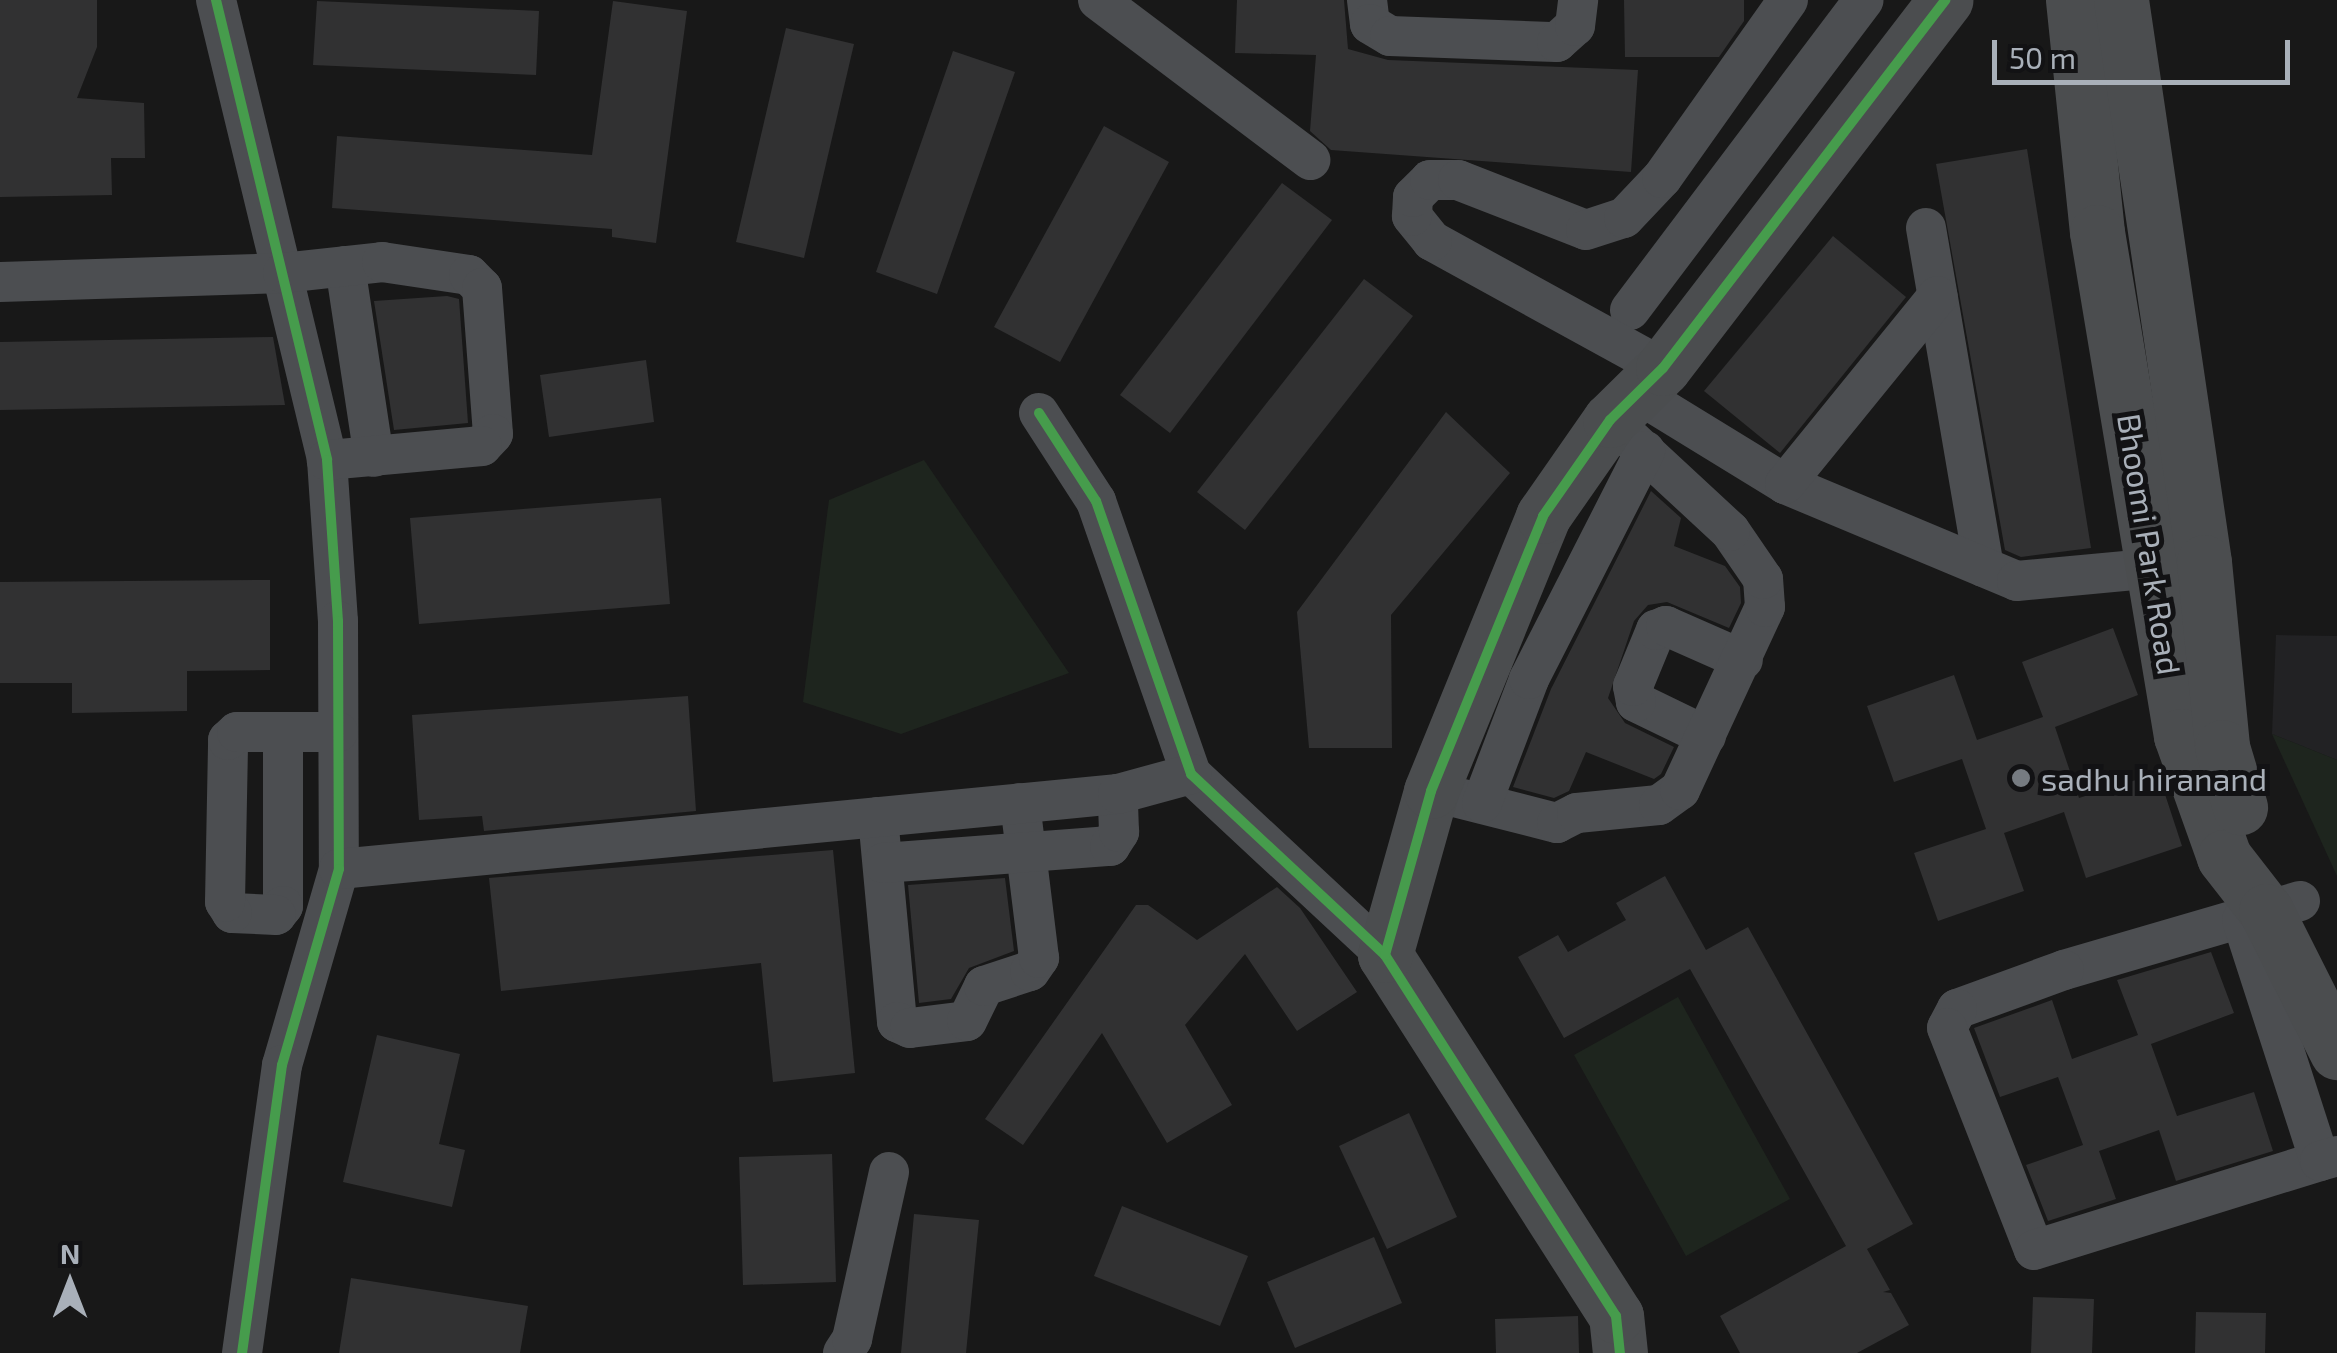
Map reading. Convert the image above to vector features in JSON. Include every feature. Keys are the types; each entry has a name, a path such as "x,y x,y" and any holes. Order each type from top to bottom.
{"main road":[{"path":"1620,1353 1616,1316 1385,956 1456,797 1544,516 1647,394 1946,0"},
{"name":"Bhoomi Park Road","path":"2073,0 2097,232 2180,566"},
{"path":"2121,0 2200,731 2241,811 2269,911 2337,1052"},
{"path":"2269,911 2337,976"}],"street":[{"path":"216,0 327,460 338,732 339,869 282,1065 242,1353"},
{"path":"1098,0 1310,160"},
{"path":"1367,0 1370,24 1390,36 1557,42 1575,26 1578,0"},
{"path":"1788,0 1662,178 1624,218 1586,230 1458,180 1430,180 1414,197 1412,216 1432,241 1647,394 1784,484 2017,580 2180,566"},
{"path":"1456,797 1557,823 1576,813 1659,806 1680,790 1743,660 1764,607 1763,579 1647,394 1623,306 1864,0"},
{"path":"1926,228 1984,567"},
{"path":"0,282 284,273 382,262 469,275 482,288 493,434 482,446 327,460"},
{"path":"345,266 374,457"},
{"path":"1784,484 1938,296"},
{"path":"1039,413 1096,501 1191,774 1272,843 1385,956"},
{"path":"1706,736 1636,702 1633,686 1656,630 1666,626 1743,660"},
{"path":"284,732 338,732"},
{"path":"339,869 1118,794 1191,774"},
{"path":"882,863 1110,846 1119,832 1118,794"},
{"path":"878,817 898,1022 910,1028 967,1021 984,986 1030,971 1039,958 1020,803"},
{"path":"1020,803 1027,852"},
{"path":"2269,911 2329,1158 2034,1250 1947,1028 1957,1009 2064,970 2269,911"},
{"path":"842,1353 852,1339 890,1172"}],"shaded area":[{"path":"924,460 1069,673 901,734 803,702 829,500"},
{"path":"2276,635 2337,636 2337,760 2272,734"},
{"path":"2272,734 2337,760 2337,876"},
{"path":"1678,997 1790,1199 1686,1256 1574,1055"}],"building":[{"path":"0,0 97,0 97,47 77,98 144,103 145,158 111,158 112,195 0,197"},
{"path":"1237,0 1344,0 1348,49 1388,60 1638,70 1631,172 1331,150 1310,131 1316,55 1235,53"},
{"path":"1624,0 1744,0 1744,21 1719,57 1625,57"},
{"path":"317,1 539,11 536,75 313,65"},
{"path":"613,1 687,11 656,243 612,237 612,229 332,208 337,136 592,155"},
{"path":"786,28 854,44 804,258 736,242"},
{"path":"953,51 1015,72 937,294 876,272"},
{"path":"1104,126 1169,162 1060,362 994,327"},
{"path":"2027,149 2091,548 2021,557 2005,550 1936,164"},
{"path":"1282,183 1332,220 1170,433 1120,395"},
{"path":"1833,236 1906,297 1780,453 1704,391"},
{"path":"1364,279 1413,316 1245,530 1197,492"},
{"path":"447,296 459,299 468,423 394,430 374,301"},
{"path":"273,337 285,405 0,410 0,342"},
{"path":"646,360 654,422 549,437 540,375"},
{"path":"1446,412 1510,473 1391,615 1392,748 1309,748 1297,612"},
{"path":"1651,491 1681,518 1674,546 1725,566 1740,587 1741,603 1729,628 1667,602 1648,605 1634,621 1608,698 1625,723 1674,747 1661,774 1654,779 1586,752 1569,791 1554,798 1513,787 1551,689"},
{"path":"661,498 670,604 419,624 410,518"},
{"path":"270,580 270,670 187,671 187,711 72,713 72,683 0,683 0,582"},
{"path":"2113,628 2138,695 2055,727 2079,798 2158,773 2182,846 2086,878 2064,812 2004,833 2024,891 1938,921 1914,853 1986,829 1962,759 1894,782 1867,706 1954,675 1977,740 2043,717 2022,662"},
{"path":"688,696 696,811 484,831 482,816 419,820 412,715"},
{"path":"833,850 855,1073 773,1082 761,963 501,991 489,878"},
{"path":"1665,876 1706,950 1748,927 1913,1224 1867,1249 1890,1290 1883,1292 1891,1293 1909,1325 1857,1353 1740,1353 1720,1316 1846,1246 1690,969 1564,1038 1518,957 1558,935 1568,952 1626,920 1616,903"},
{"path":"1005,878 1014,951 969,968 951,999 919,1003 908,885"},
{"path":"1277,887 1300,908 1357,992 1297,1031 1245,954 1185,1025 1232,1105 1167,1143 1102,1033 1023,1145 985,1119 1136,905 1148,905 1197,940"},
{"path":"2211,952 2234,1013 2151,1044 2177,1116 2254,1092 2273,1151 2176,1181 2159,1130 2099,1151 2116,1199 2048,1221 2026,1165 2083,1145 2058,1077 2000,1097 1974,1028 2052,1000 2072,1059 2138,1035 2117,980"},
{"path":"377,1035 460,1054 439,1144 465,1150 452,1207 343,1182"},
{"path":"1409,1113 1457,1217 1387,1249 1339,1146"},
{"path":"832,1154 836,1282 743,1285 739,1157"},
{"path":"1122,1206 1248,1256 1220,1326 1094,1276"},
{"path":"914,1214 979,1220 966,1353 901,1353"},
{"path":"1374,1237 1402,1303 1295,1348 1267,1282"},
{"path":"351,1278 528,1306 520,1353 339,1353"},
{"path":"2033,1297 2094,1299 2092,1353 2031,1353"},
{"path":"2196,1312 2266,1313 2265,1353 2195,1353"},
{"path":"1578,1316 1579,1353 1496,1353 1495,1319"}],"cycle path":[{"path":"216,0 327,460 338,621 339,869 282,1065 242,1353"},
{"path":"1385,955 1431,791 1543,516 1610,420 1663,368 1945,0"},
{"path":"1039,413 1096,501 1191,774 1385,955 1616,1316 1620,1353"}],"place":[{"name":"sadhu hiranand","path":"2021,778"}]}
